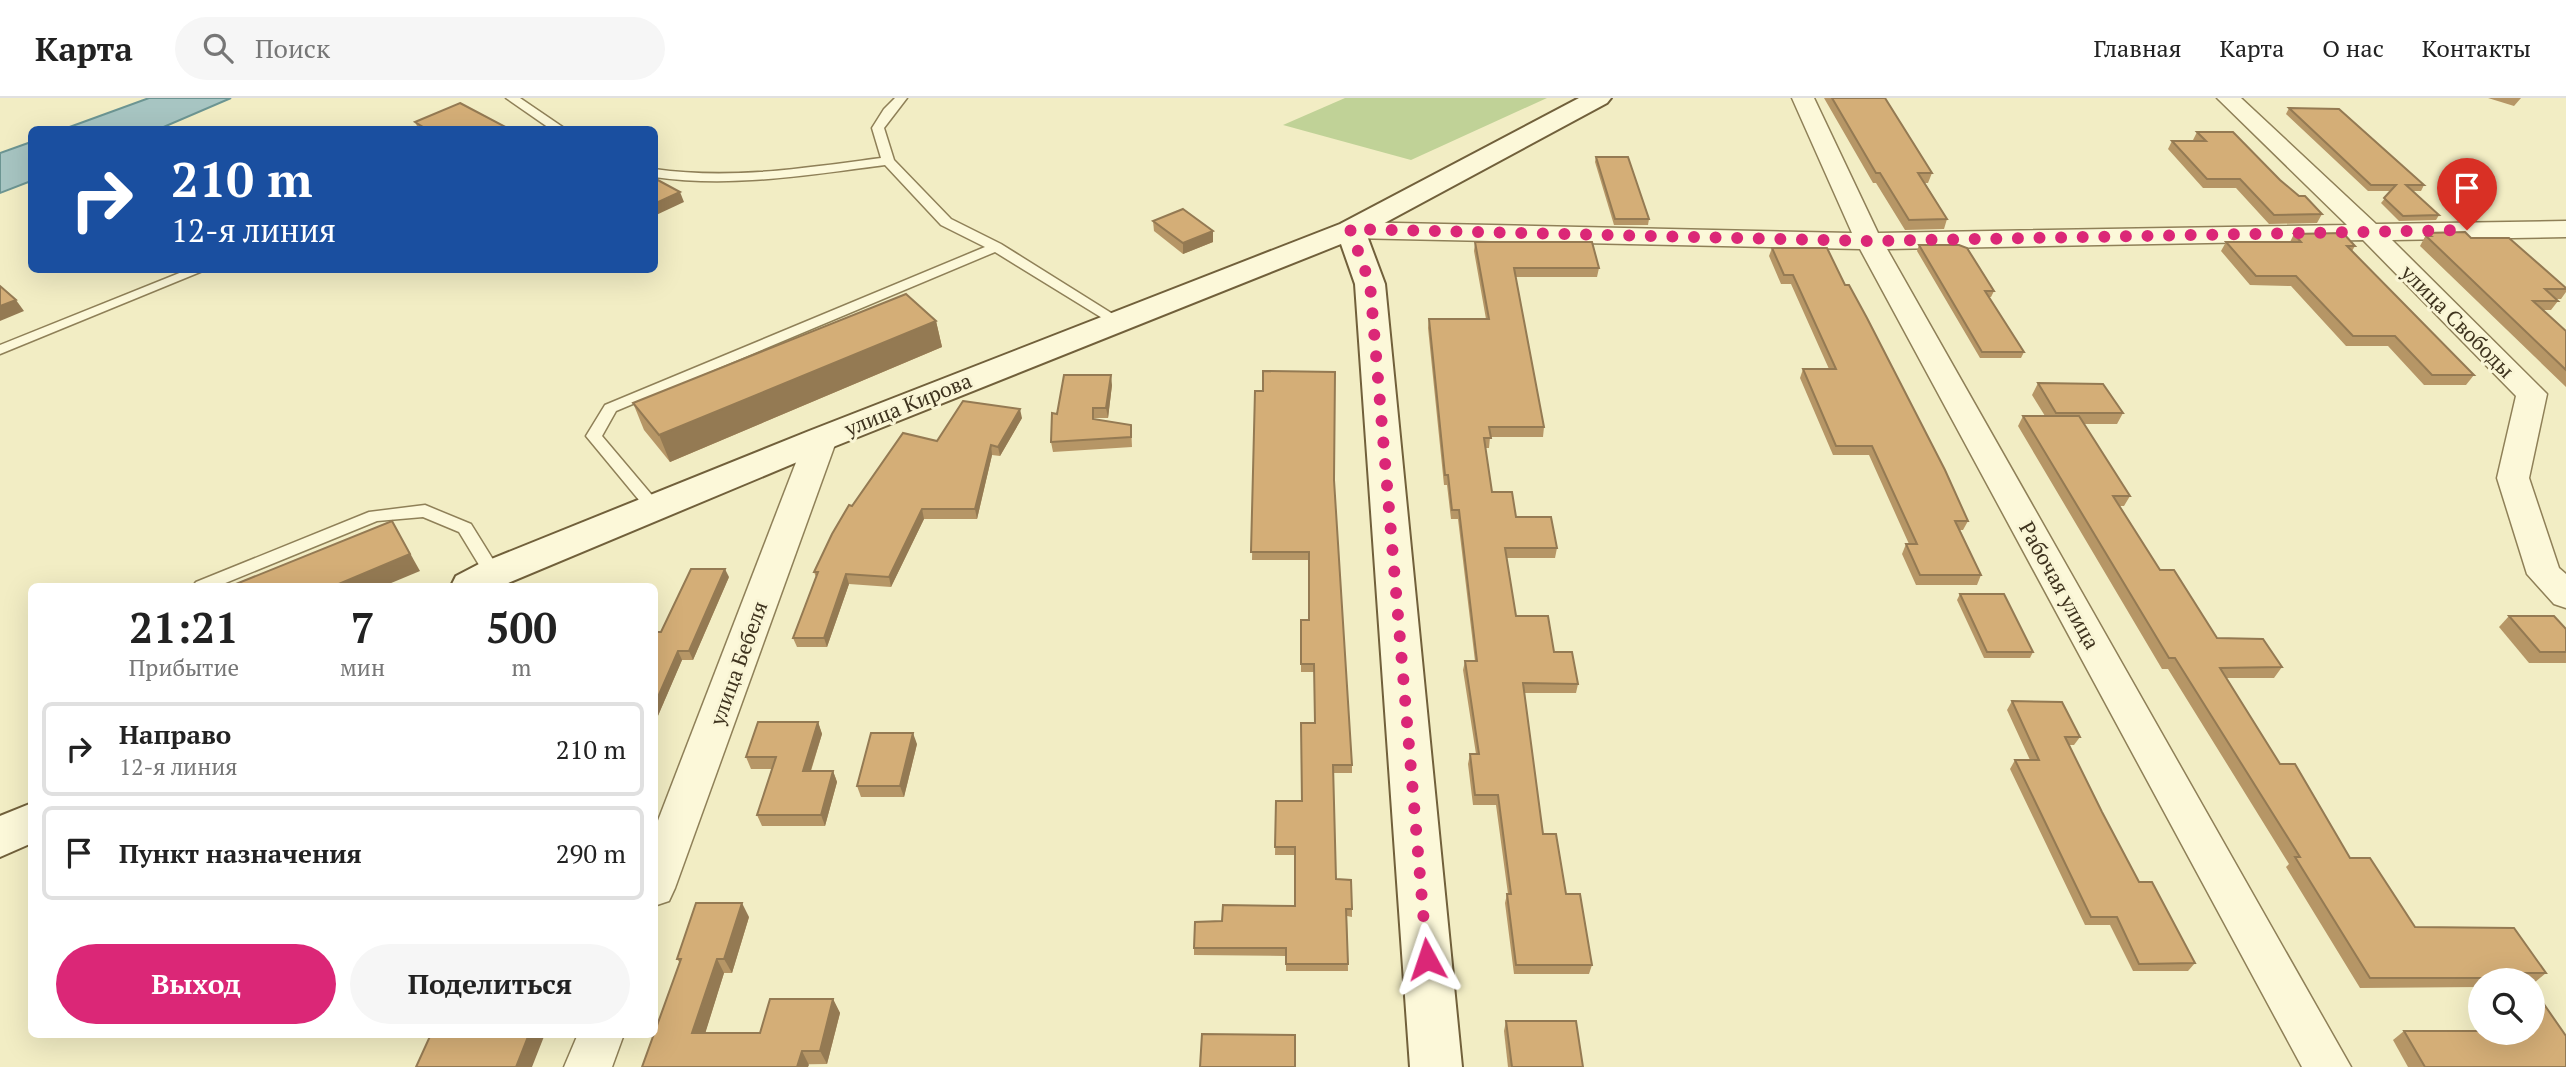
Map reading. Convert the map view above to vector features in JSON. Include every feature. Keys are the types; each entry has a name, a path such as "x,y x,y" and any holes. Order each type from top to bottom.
{"street":[{"name":"улица Кирова","path":"481,580 821,439 1350,229 1598,98"},
{"name":"Рабочая улица","path":"1803,98 1869,241 2327,1067"},
{"name":"улица Свободы","path":"2228,98 2368,231 2532,394 2513,478 2544,574 2566,595"},
{"path":"1436,1067 1370,284 1350,229 1869,241 2566,229"},
{"name":"улица Бебеля","path":"658,877 821,439"},
{"path":"0,838 28,823"},
{"path":"589,1067 600,1038"}],"lane":[{"path":"512,98 550,126"},
{"path":"901,98 888,111 878,128 888,161 946,222 996,247 1117,321"},
{"path":"658,174 682,179 759,176 888,161"},
{"path":"654,508 594,436 610,408 996,247"},
{"path":"0,350 191,273"},
{"path":"209,583 375,516 425,511 465,528 481,580"}],"green space":[{"path":"1345,98 1547,98 1411,160 1283,125"}],"water":[{"path":"149,98 231,98 166,126 72,126"},
{"path":"28,143 28,182 0,193 0,153"}],"building":[{"path":"1832,98 1885,98 1932,173 1918,173 1947,219 1909,220 1880,173 1876,173"},
{"path":"460,103 503,126 422,126 415,122"},
{"path":"2289,108 2339,109 2424,185 2406,185 2439,215 2403,216 2384,198 2396,185 2371,185"},
{"path":"2197,132 2233,132 2280,180 2299,196 2305,196 2322,214 2274,215 2240,179 2207,179 2172,141 2206,141"},
{"path":"1596,157 1628,157 1649,219 1615,219"},
{"path":"658,180 680,192 658,202"},
{"path":"1183,209 1213,231 1183,243 1153,221"},
{"path":"2465,232 2471,238 2509,238 2566,288 2545,289 2558,301 2533,301 2566,331 2566,370 2426,236 2431,236 2427,233"},
{"path":"2343,233 2355,246 2347,246 2474,375 2432,375 2395,336 2353,336 2296,276 2256,276 2226,242 2301,242 2294,234"},
{"path":"1475,242 1592,242 1599,268 1514,268 1544,427 1489,427 1491,438 1484,438 1492,492 1512,492 1516,517 1551,517 1557,548 1505,548 1516,616 1548,616 1554,652 1572,652 1578,684 1523,683 1543,834 1556,834 1566,894 1580,894 1592,965 1516,965 1507,894 1511,894 1498,795 1475,795 1470,754 1479,754 1465,661 1477,661 1459,510 1452,510 1448,475 1445,475 1429,319 1489,319"},
{"path":"1919,245 1959,245 1967,248 1994,291 1985,291 2024,352 1982,352"},
{"path":"1772,248 1827,248 1845,285 1849,285 1867,318 1945,470 1968,521 1955,521 1981,575 1920,575 1906,544 1917,544 1872,446 1836,446 1803,369 1836,369 1793,275 1784,275"},
{"path":"0,286 16,300 0,306"},
{"path":"906,294 936,321 659,435 633,403"},
{"path":"1263,371 1335,372 1334,480 1352,765 1333,765 1336,879 1351,880 1352,909 1346,909 1348,964 1286,964 1286,948 1194,948 1195,922 1222,921 1223,905 1295,906 1295,847 1275,847 1276,801 1302,801 1301,723 1315,723 1314,664 1301,664 1301,620 1309,620 1309,552 1251,552 1255,391 1263,391"},
{"path":"1064,375 1111,375 1106,408 1093,408 1093,419 1131,425 1131,437 1051,442 1052,413 1057,414"},
{"path":"2038,383 2103,384 2123,413 2056,413"},
{"path":"963,401 1020,409 998,447 991,445 975,509 922,509 889,577 846,574 824,638 793,638 818,572 814,572 849,505 852,506 903,433 937,441"},
{"path":"2023,416 2079,416 2130,496 2113,496 2160,570 2174,570 2217,638 2263,639 2282,667 2220,668 2280,764 2295,764 2350,858 2370,858 2415,927 2514,928 2542,968 2468,968 2468,978 2370,978 2295,857 2300,857 2175,658 2169,658"},
{"path":"392,521 410,554 341,583 238,583"},
{"path":"691,569 725,569 689,651 678,651 658,697 658,632 661,632"},
{"path":"1960,594 2004,594 2033,652 1987,652"},
{"path":"2509,616 2554,616 2566,629 2566,652 2540,652"},
{"path":"2012,701 2062,702 2080,737 2065,737 2102,812 2139,882 2152,882 2195,963 2139,964 2117,917 2091,917 2015,760 2039,760"},
{"path":"758,722 818,722 803,771 833,771 821,815 757,815 776,757 746,757"},
{"path":"871,733 913,733 900,786 857,786"},
{"path":"696,903 742,903 724,959 717,959 692,1033 760,1033 770,999 833,999 820,1051 802,1051 797,1067 642,1067 652,1038 658,1038 658,1023 681,959 677,959"},
{"path":"2545,1006 2566,1036 2566,1067 2425,1067 2404,1031 2468,1031 2468,1045 2545,1045"},
{"path":"1506,1021 1576,1021 1583,1067 1512,1067"},
{"path":"1202,1034 1295,1035 1295,1067 1200,1067"},
{"path":"429,1038 527,1038 516,1067 416,1067"}],"route":[{"path":"1427,959 1370,284 1350,229 1869,241 2467,230"}]}
